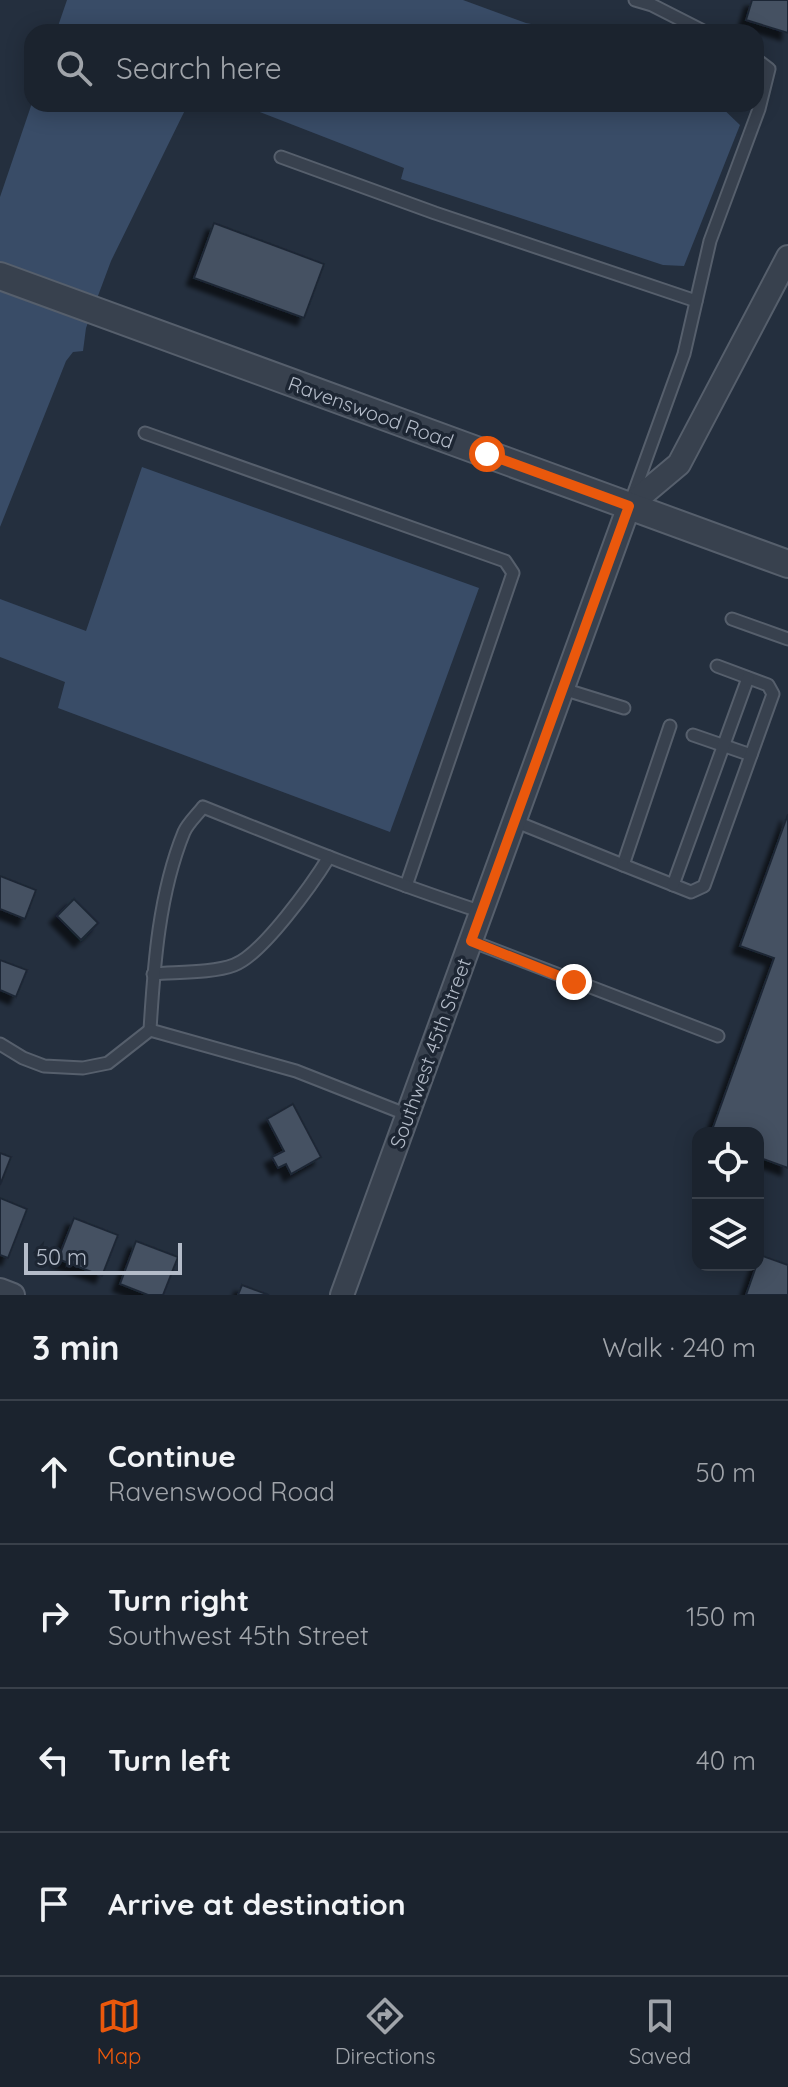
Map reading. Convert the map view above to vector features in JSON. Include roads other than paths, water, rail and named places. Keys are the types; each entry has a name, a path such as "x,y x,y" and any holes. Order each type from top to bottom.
{"street":[{"path":"629,506 679,464 786,267"},
{"name":"Ravenswood Road","path":"0,276 788,564"},
{"name":"Southwest 45th Street","path":"342,1295 629,506"},
{"path":"0,1290 13,1295"}],"lane":[{"path":"635,0 689,24"},
{"path":"764,65 769,69 764,89"},
{"path":"629,506 684,354 710,241 758,112"},
{"path":"281,157 696,301"},
{"path":"145,433 505,561 513,573 406,886"},
{"path":"732,619 788,639"},
{"path":"514,821 691,892 704,886 773,694 768,685 717,666"},
{"path":"673,885 748,678"},
{"path":"563,689 624,708"},
{"path":"623,865 670,726"},
{"path":"693,735 751,755"},
{"path":"0,1044 44,1066 83,1068 108,1063 150,1030 154,957 170,879 185,829 203,807 406,886 482,912"},
{"path":"153,974 224,968 253,954 329,857"},
{"path":"471,941 718,1036"},
{"path":"150,1030 296,1071 408,1115"}],"water":[{"path":"67,0 463,0 531,24 59,24"},
{"path":"29,112 184,112 111,261 86,328 83,351 73,352 66,361 0,527 0,197"},
{"path":"260,112 726,112 740,125 684,266 663,265 401,179 404,168"},
{"path":"142,467 479,588 390,832 58,708 65,682 0,657 0,599 86,631"}]}
